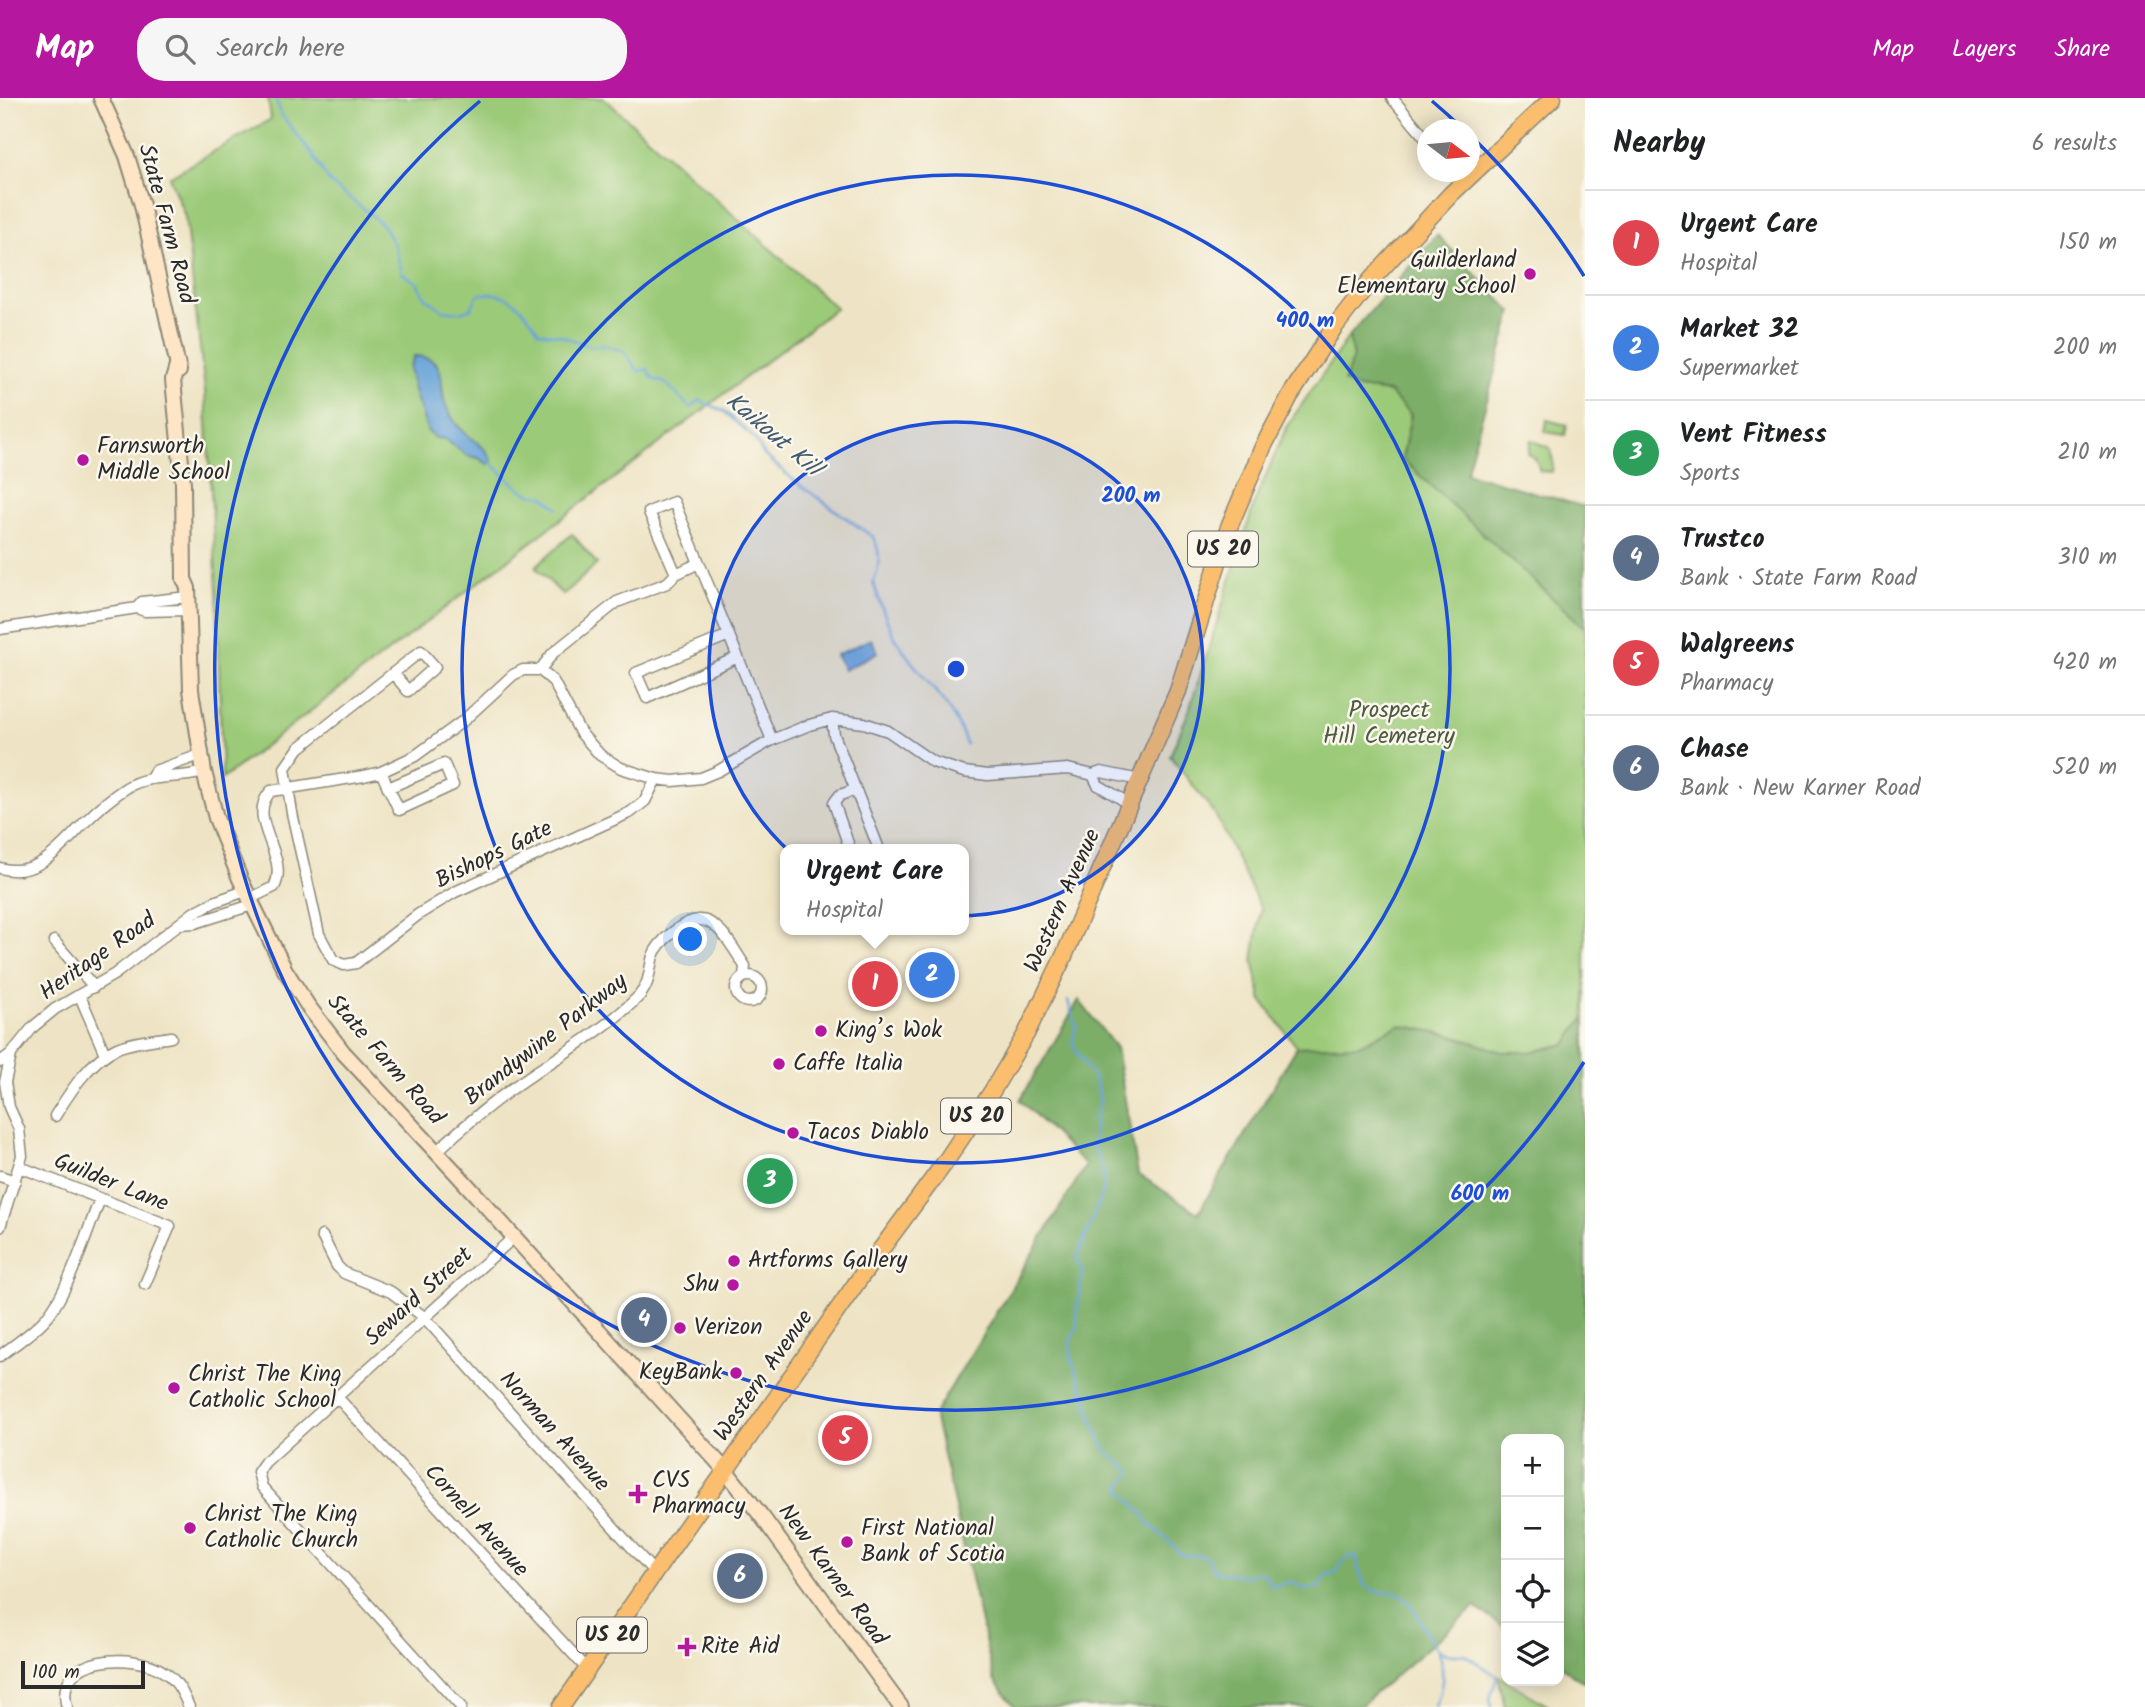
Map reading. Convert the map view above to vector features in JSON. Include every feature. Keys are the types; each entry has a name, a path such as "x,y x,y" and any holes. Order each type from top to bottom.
{"main road":[{"name":"State Farm Road","path":"101,98 127,156 142,205 177,366 183,379 193,577 188,598 191,690 200,755 216,818 249,898 285,970 327,1032 726,1471"},
{"name":"Western Avenue","path":"1480,161 1553,98"},
{"name":"Western Avenue","path":"561,1707 991,1093 1026,1034 1050,986 1178,691 1229,527 1263,447 1290,396 1332,329 1371,280 1458,182"},
{"name":"New Karner Road","path":"726,1471 901,1707"}],"street":[{"path":"1392,98 1417,129"},
{"path":"676,574 649,512 674,502 772,740"},
{"path":"540,670 556,651 617,602 667,583 676,574 699,563"},
{"path":"0,629 137,608 145,611 188,598"},
{"path":"729,635 636,673 647,698 738,657"},
{"path":"249,898 269,891 277,881 279,869 267,833 263,807 271,791 381,772 415,756 436,743 513,675 523,670 540,670 553,681 580,732 600,755 621,768 656,779 673,781 701,778 772,740 832,719 864,723 888,730 933,762 948,768 988,775 1068,769 1093,775 1101,772 1140,780"},
{"path":"288,788 285,768 293,755 393,673"},
{"path":"832,719 834,736 876,844"},
{"path":"0,868 26,870 45,860 127,788 152,777 155,771 200,755"},
{"path":"381,772 388,788 399,810 453,785 444,764 388,788"},
{"path":"152,777 159,779 204,772"},
{"path":"1093,775 1098,785 1130,804"},
{"name":"Bishops Gate","path":"288,788 319,934 333,960 344,965 356,963 419,915 455,892 631,812 645,802 656,779"},
{"path":"848,844 834,803 840,795 855,790"},
{"name":"Heritage Road","path":"180,924 195,923 249,898"},
{"name":"Heritage Road","path":"0,1062 11,1054 33,1027 55,1009 94,987 193,913 214,902 249,898"},
{"name":"Brandywine Parkway","path":"436,1152 459,1130 636,999 648,983 656,950 690,922 702,920 715,926 745,966 744,976"},
{"path":"54,941 94,987"},
{"path":"80,996 105,1054"},
{"path":"55,1116 69,1093 105,1054 128,1045 171,1037"},
{"path":"0,1227 20,1167 22,1147 19,1129 4,1104 11,1054"},
{"name":"Guilder Lane","path":"20,1167 170,1226 145,1284"},
{"path":"0,1176 15,1181"},
{"path":"0,1356 45,1320 53,1309 100,1199"},
{"name":"Norman Avenue","path":"322,1236 337,1266 344,1273 391,1292 424,1317 655,1573"},
{"name":"Seward Street","path":"461,1707 262,1487 258,1472 265,1462 514,1237"},
{"name":"Cornell Avenue","path":"337,1397 588,1670"},
{"path":"67,1707 66,1688 79,1668 86,1664 109,1661 132,1662 161,1670 180,1687 189,1707"}],"green space":[{"path":"268,98 604,98 836,308 222,779 217,591 205,391 185,216 169,177 271,119"},
{"path":"1437,235 1512,312 1466,473 1585,507 1585,628 1402,459 1411,415 1389,392 1358,388 1344,382 1353,357 1349,336"},
{"name":"Prospect Hill Cemetery","path":"1349,336 1358,388 1389,392 1411,415 1402,459 1585,628 1585,1017 1566,1044 1533,1052 1502,1052 1450,1035 1399,1025 1359,1045 1297,1047 1262,1001 1253,960 1261,909 1215,814 1170,756 1189,711 1255,501 1287,426"},
{"path":"1547,420 1567,425 1565,435 1545,432"},
{"path":"1531,440 1550,448 1552,472 1540,471 1536,460 1528,453"},
{"path":"572,534 597,564 563,595 535,567"},
{"path":"1079,1000 1116,1048 1138,1174 1198,1213 1297,1047 1359,1045 1399,1025 1450,1035 1502,1052 1533,1052 1566,1044 1585,1017 1585,1683 1564,1668 1564,1434 1501,1434 1501,1625 1475,1607 1359,1707 1015,1707 994,1680 934,1415 1086,1165 1020,1100"},
{"path":"1498,1675 1501,1677 1501,1686 1516,1686 1550,1707 1505,1707"}],"water":[{"path":"414,356 426,358 439,368 447,408 457,425 487,451 492,462 488,464 466,455 445,439 436,438 428,432 409,368"},
{"path":"871,639 878,652 844,670 836,655"}],"waterway":[{"name":"Kaikout Kill","path":"275,98 282,116 312,154 330,183 384,227 396,249 402,273 417,283 425,297 442,310 461,312 471,308 478,295 498,295 521,308 539,332 559,335 593,347 602,345 624,351 638,371 648,369 652,378 667,384 690,408 699,400 724,411 754,438 765,456 800,485 873,537 879,560 873,582 889,625 905,653 944,701 966,744"},
{"path":"490,462 519,488 529,494 543,496 558,508"},
{"name":"Kaikout Kill","path":"1068,1001 1076,1027 1073,1041 1075,1049 1095,1080 1100,1101 1095,1116 1093,1144 1103,1173 1104,1190 1078,1255 1077,1260 1083,1271 1076,1315 1077,1329 1071,1338 1070,1348 1090,1415 1102,1443 1109,1454 1132,1472 1121,1486 1124,1494 1177,1552 1185,1556 1200,1555 1209,1560 1215,1572 1247,1576 1259,1572 1266,1576 1272,1586 1293,1582 1311,1588 1319,1587 1327,1574 1336,1573 1344,1560 1353,1555 1357,1557 1364,1585 1377,1592 1401,1595 1417,1614 1433,1645 1451,1655 1464,1654 1497,1676 1490,1699 1492,1707"},
{"path":"1435,1707 1442,1680 1438,1653"}],"place":[{"name":"Guilderland Elementary School","path":"1530,274"},
{"name":"Farnsworth Middle School","path":"83,460"},
{"name":"Market 32","path":"932,975"},
{"name":"Urgent Care","path":"875,984"},
{"name":"King’s Wok","path":"821,1031"},
{"name":"Caffe Italia","path":"779,1064"},
{"name":"Tacos Diablo","path":"793,1133"},
{"name":"Vent Fitness","path":"770,1181"},
{"name":"Artforms Gallery","path":"734,1261"},
{"name":"Shu","path":"733,1285"},
{"name":"Trustco","path":"644,1320"},
{"name":"Verizon","path":"680,1328"},
{"name":"KeyBank","path":"736,1373"},
{"name":"Christ The King Catholic School","path":"174,1388"},
{"name":"Walgreens","path":"845,1438"},
{"name":"CVS Pharmacy","path":"638,1494"},
{"name":"Christ The King Catholic Church","path":"190,1528"},
{"name":"First National Bank of Scotia","path":"847,1542"},
{"name":"Chase","path":"740,1576"},
{"name":"Rite Aid","path":"687,1647"}]}
